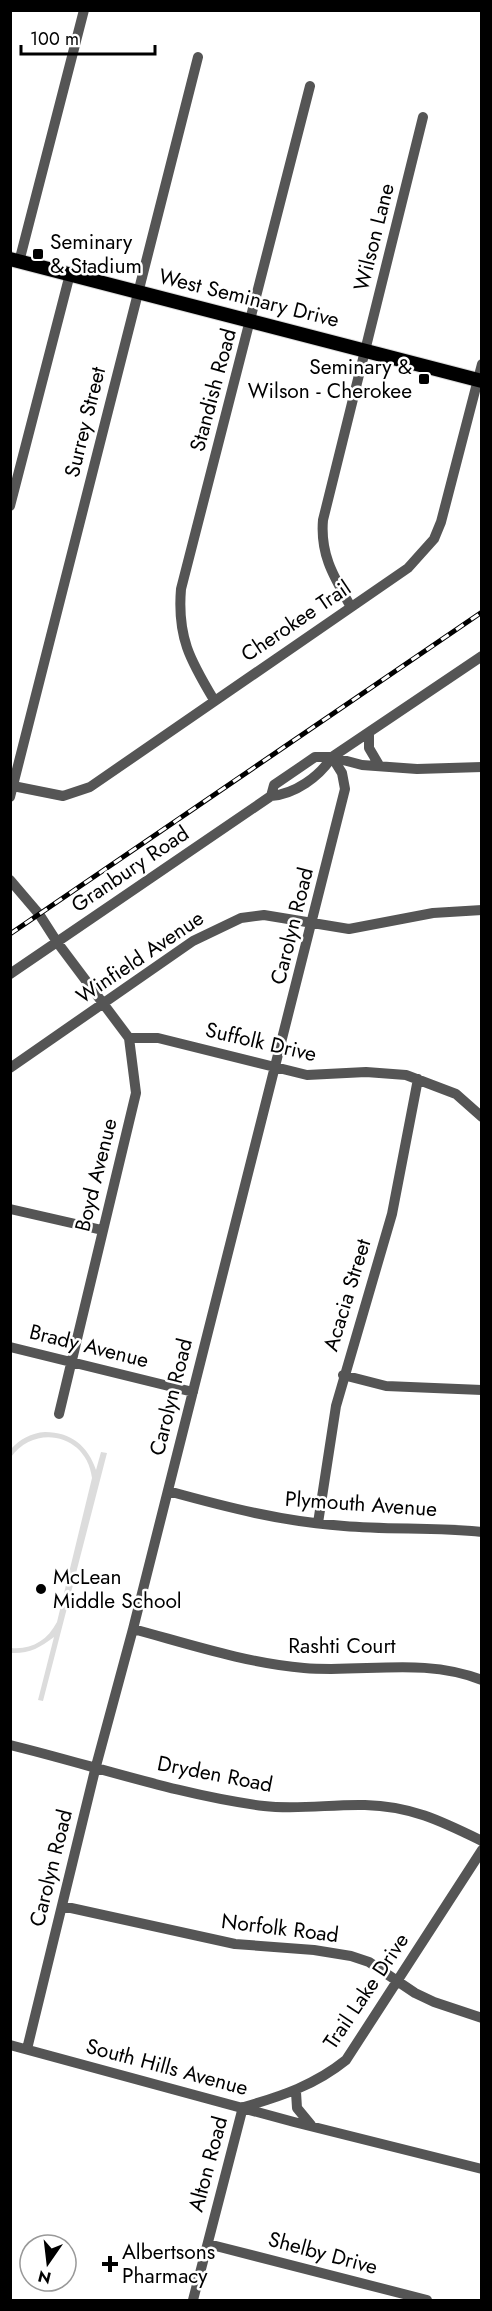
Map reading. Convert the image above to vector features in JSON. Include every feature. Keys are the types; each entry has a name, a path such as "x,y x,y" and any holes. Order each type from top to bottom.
{"main road":[{"name":"West Seminary Drive","path":"15,260 480,379"}],"street":[{"path":"15,260 84,10"},
{"name":"Surrey Street","path":"12,792 198,57"},
{"name":"Standish Road","path":"214,700 188,657 184,644 179,615 181,589 310,86"},
{"name":"Wilson Lane","path":"351,607 329,569 322,535 326,504 423,117"},
{"path":"10,506 70,274"},
{"name":"Cherokee Trail","path":"12,792 63,796 90,787 408,568 434,539 441,522 480,379 482,364"},
{"name":"Granbury Road","path":"10,974 271,796 286,795 324,771 332,757 482,656"},
{"path":"369,732 369,748 379,765"},
{"name":"Granbury Road","path":"271,796 274,785 315,757 332,757"},
{"path":"332,757 362,765 437,770 482,767"},
{"name":"Carolyn Road","path":"27,2049 96,1766 313,923 345,789 342,773 332,757"},
{"path":"10,880 39,914 57,942 129,1038"},
{"name":"Winfield Avenue","path":"10,1068 193,941 241,918 264,915 349,929 433,913 482,910"},
{"name":"Suffolk Drive","path":"129,1038 158,1038 307,1075 385,1072 418,1079 456,1094 482,1117"},
{"name":"Boyd Avenue","path":"59,1414 136,1093 129,1038"},
{"name":"Acacia Street","path":"318,1523 329,1438 343,1375 392,1214 418,1079"},
{"path":"10,1209 102,1230"},
{"name":"Brady Avenue","path":"10,1347 193,1392"},
{"path":"343,1375 386,1386 482,1390"},
{"name":"Plymouth Avenue","path":"168,1491 249,1512 318,1523 482,1532"},
{"name":"Rashti Court","path":"133,1629 279,1665 320,1669 411,1666 453,1671 482,1680"},
{"name":"Dryden Road","path":"10,1745 191,1792 265,1806 364,1804 396,1807 433,1816 482,1841"},
{"name":"Trail Lake Drive","path":"243,2107 296,2092 346,2060 482,1850"},
{"name":"Norfolk Road","path":"62,1906 235,1944 314,1950 351,1956 369,1962 399,1980 415,1993 434,2002 482,2018"},
{"name":"South Hills Avenue","path":"10,2045 313,2127 482,2169"},
{"path":"296,2092 297,2108 313,2127"},
{"name":"Alton Road","path":"193,2301 243,2107"},
{"name":"Shelby Drive","path":"208,2244 428,2301"}],"shaded area":[{"path":"45,1432 63,1435 77,1442 93,1461 96,1470 101,1452 107,1453 43,1701 38,1700 54,1637 28,1651 11,1653 11,1648 32,1646 38,1643 57,1622 92,1478 88,1463 81,1452 71,1443 59,1439 46,1437 34,1440 21,1446 11,1457 11,1449 18,1442 30,1435"}],"railway":[{"path":"10,934 482,612"}],"place":[{"name":"Seminary & Stadium","path":"38,254"},
{"name":"Seminary & Wilson - Cherokee","path":"424,379"},
{"name":"McLean Middle School","path":"41,1589"},
{"name":"Albertsons Pharmacy","path":"110,2264"}]}
